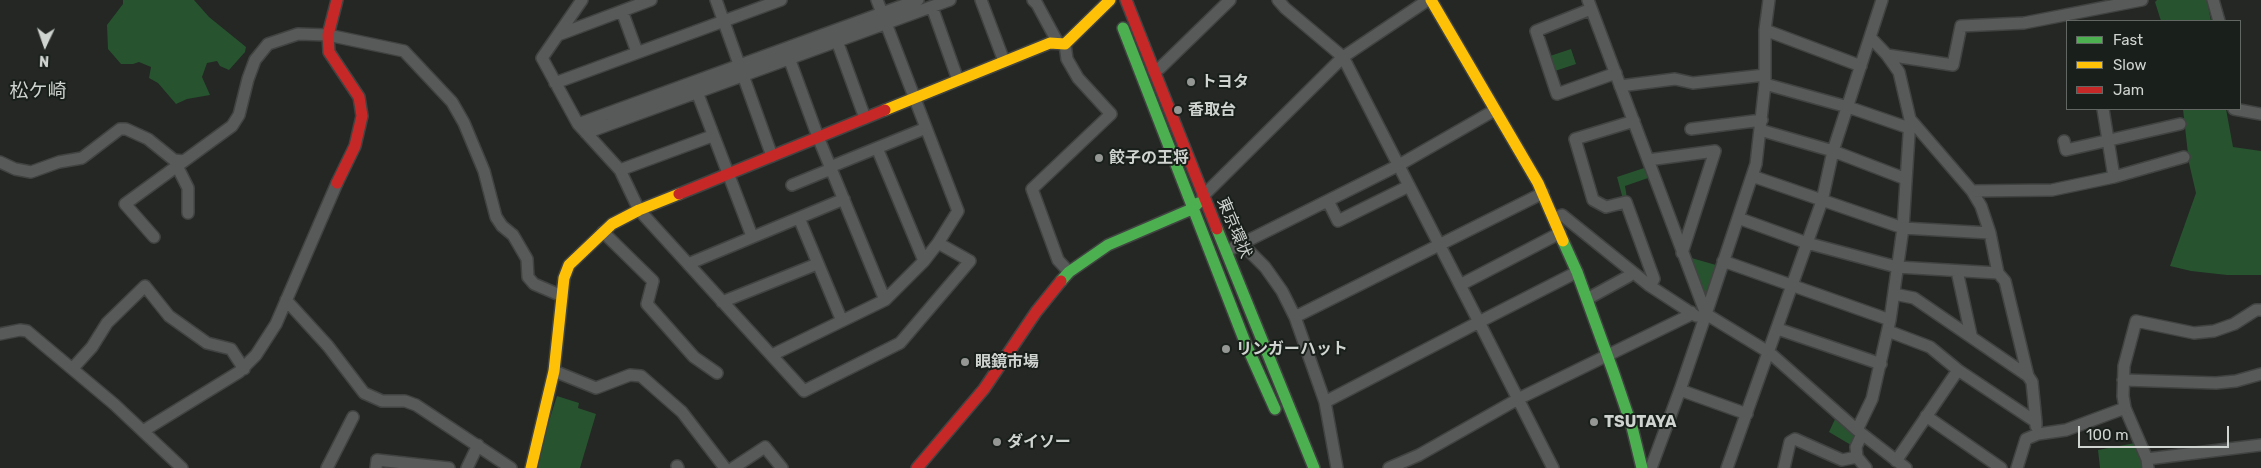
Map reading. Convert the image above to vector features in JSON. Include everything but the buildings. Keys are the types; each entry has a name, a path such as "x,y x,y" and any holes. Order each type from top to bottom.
{"main road":[{"path":"337,0 328,35 329,52 359,97 362,116 355,146 338,183"},
{"name":"東京環状","path":"1126,0 1203,196 1314,468"},
{"path":"1430,0 1543,193 1587,299 1632,427 1642,468"},
{"path":"531,468 554,371 564,278 569,265 618,220 638,210 1004,61 1050,43 1062,43 1115,7"},
{"name":"東京環状","path":"1115,7 1192,209 1245,342 1281,424"},
{"path":"917,468 984,390 1036,312 1069,272 1108,245 1192,209 1203,196"}],"street":[{"path":"582,0 542,58 554,83 582,128 620,170 638,210 804,391 900,343 970,261 938,243"},
{"path":"558,35 651,0"},
{"path":"716,0 772,156"},
{"path":"554,83 781,0"},
{"path":"772,356 885,300 938,243 958,211 877,0"},
{"path":"582,128 697,92 742,70 789,58 837,41 918,0"},
{"path":"582,128 884,18 932,7 950,0"},
{"path":"981,0 1004,61"},
{"path":"1033,0 1062,43 1067,59 1078,78 1111,114 1032,189 1058,260 1069,272"},
{"path":"1154,70 1160,68 1230,0"},
{"path":"1278,0 1343,57 1553,468"},
{"path":"1203,196 1343,57 1430,0"},
{"path":"1650,468 1680,390 1756,164 1765,79 1765,30 1769,0"},
{"path":"1727,468 1770,353 1822,201 1833,151 1882,0"},
{"path":"1887,55 1953,65 1961,26 2024,23 2087,16 2142,0"},
{"path":"2213,0 2219,20"},
{"path":"1616,74 1557,94 1536,31 1590,5 1634,121 1682,252 1704,317"},
{"path":"932,7 958,80"},
{"path":"622,11 637,52"},
{"path":"1765,30 1861,66"},
{"path":"154,237 125,204 232,126 239,115 255,60 268,44 298,34 328,35 404,51 436,84 452,102 464,123 484,171 496,217 502,226 513,235 527,259 528,277 534,284 562,296"},
{"path":"1866,468 1857,457 1856,447 1872,399 1889,325 1903,228 1910,124 1899,72 1887,55 1871,38"},
{"path":"837,41 865,118"},
{"path":"789,58 818,137 885,300"},
{"path":"1620,86 1675,80 1693,83 1765,79 1848,107 1910,124 1972,191 1981,206 1990,233 1998,273 2005,281 2028,376 2032,382 2037,428"},
{"path":"697,92 712,136 752,236"},
{"path":"1227,251 1399,165 1495,110"},
{"path":"2103,110 2114,177"},
{"path":"2239,110 2261,114"},
{"path":"1634,121 1575,139 1593,200 1606,207 1626,202 1654,279 1650,286"},
{"path":"2064,141 2066,150 2180,124"},
{"path":"1692,129 1761,125 1906,179"},
{"path":"792,185 926,128"},
{"path":"0,162 31,172 59,162 82,158 120,129 126,129 148,138 180,163 188,188 188,214"},
{"path":"620,170 712,136"},
{"path":"877,148 924,260"},
{"path":"1648,160 1715,151 1682,252"},
{"path":"1972,191 2052,190 2114,177 2184,157"},
{"path":"1752,176 1903,228 1990,233"},
{"path":"143,431 244,368 268,338 338,183"},
{"path":"1328,201 1338,221 1409,186"},
{"path":"1295,317 1543,193"},
{"path":"688,264 752,236 844,200"},
{"path":"1554,219 1562,215 1650,286 1691,312 1704,317 1770,353 1860,432 1906,468"},
{"path":"799,218 842,321"},
{"path":"1738,218 1807,242 1897,267 1998,273"},
{"path":"603,232 653,281 647,304 694,357 717,374"},
{"path":"1460,284 1560,233"},
{"path":"1242,244 1265,267 1282,291 1295,317 1324,402 1337,468"},
{"path":"1723,261 1793,285 1889,325 1930,347 2037,428 2066,430 2125,408"},
{"path":"722,302 817,264"},
{"path":"1957,271 1971,335"},
{"path":"1324,402 1577,272"},
{"path":"1587,299 1632,272"},
{"path":"73,368 92,347 107,323 145,286 169,316 207,343 231,349 244,368"},
{"path":"1894,294 1914,298 1971,335 2028,376"},
{"path":"286,300 328,346 364,393 382,402 405,401 416,405 511,468"},
{"path":"2261,310 2256,310 2234,324 2214,331 2194,333 2136,321 2124,366 2123,380 2125,408 2148,464 2261,445"},
{"path":"1389,468 1419,455 1518,399 1688,316 1691,312"},
{"path":"1778,328 1881,364"},
{"path":"0,334 20,330 27,331 73,368 182,468"},
{"path":"1896,461 1958,370"},
{"path":"554,371 596,388 630,375 641,376 682,412 721,467"},
{"path":"2123,380 2216,383 2236,381 2261,374"},
{"path":"1680,390 1747,414"},
{"path":"1926,416 2001,468"},
{"path":"326,468 352,417"},
{"path":"2017,468 2026,439 2037,428"},
{"path":"1784,468 1790,442 1794,439 1842,460 1857,457"},
{"path":"467,468 478,445"},
{"path":"734,468 764,447 782,468"},
{"path":"376,468 377,460 449,468"}],"green space":[{"path":"123,0 194,0 209,17 246,47 245,52 229,70 220,66 217,61 207,63 202,77 210,95 187,99 176,104 158,83 149,78 151,67 139,62 121,64 108,49 107,25 123,4"},
{"path":"2157,0 2207,0 2211,20 2161,20 2155,2"},
{"path":"1571,49 1576,64 1555,71 1550,56"},
{"path":"2183,110 2226,110 2233,147 2261,151 2261,275 2227,275 2191,271 2170,266 2196,193 2189,163"},
{"path":"1644,168 1648,178 1625,186 1627,198 1623,199 1617,177"},
{"path":"1688,257 1716,265 1706,294 1702,294"},
{"path":"557,396 579,403 578,408 596,414 580,468 534,468"},
{"path":"1836,417 1855,435 1851,445 1829,432"},
{"path":"2135,443 2145,468 2100,468 2098,450"}],"traffic: fast":[{"path":"1123,28 1245,342 1275,409"},
{"path":"1061,281 1069,272 1108,245 1192,209 1198,203"},
{"path":"1217,229 1314,468"},
{"path":"1563,241 1577,272 1614,374 1632,427 1642,468"}],"traffic: slow":[{"path":"885,110 1050,43 1065,44 1110,0"},
{"path":"1431,0 1538,183 1563,241"},
{"path":"531,468 554,371 564,278 569,265 612,224 639,210 679,194"}],"traffic: jam":[{"path":"337,0 328,35 329,52 359,97 362,116 355,146 337,183"},
{"path":"1126,0 1217,229"},
{"path":"679,194 885,110"},
{"path":"917,468 984,389 1036,312 1061,281"}],"place":[{"name":"トヨタ","path":"1191,82"},
{"name":"香取台","path":"1178,110"},
{"name":"餃子の王将","path":"1099,158"},
{"name":"リンガーハット","path":"1226,349"},
{"name":"眼鏡市場","path":"965,362"},
{"name":"TSUTAYA","path":"1594,422"},
{"name":"ダイソー","path":"997,442"}],"district":[{"name":"松ケ崎","path":"38,92"}]}
